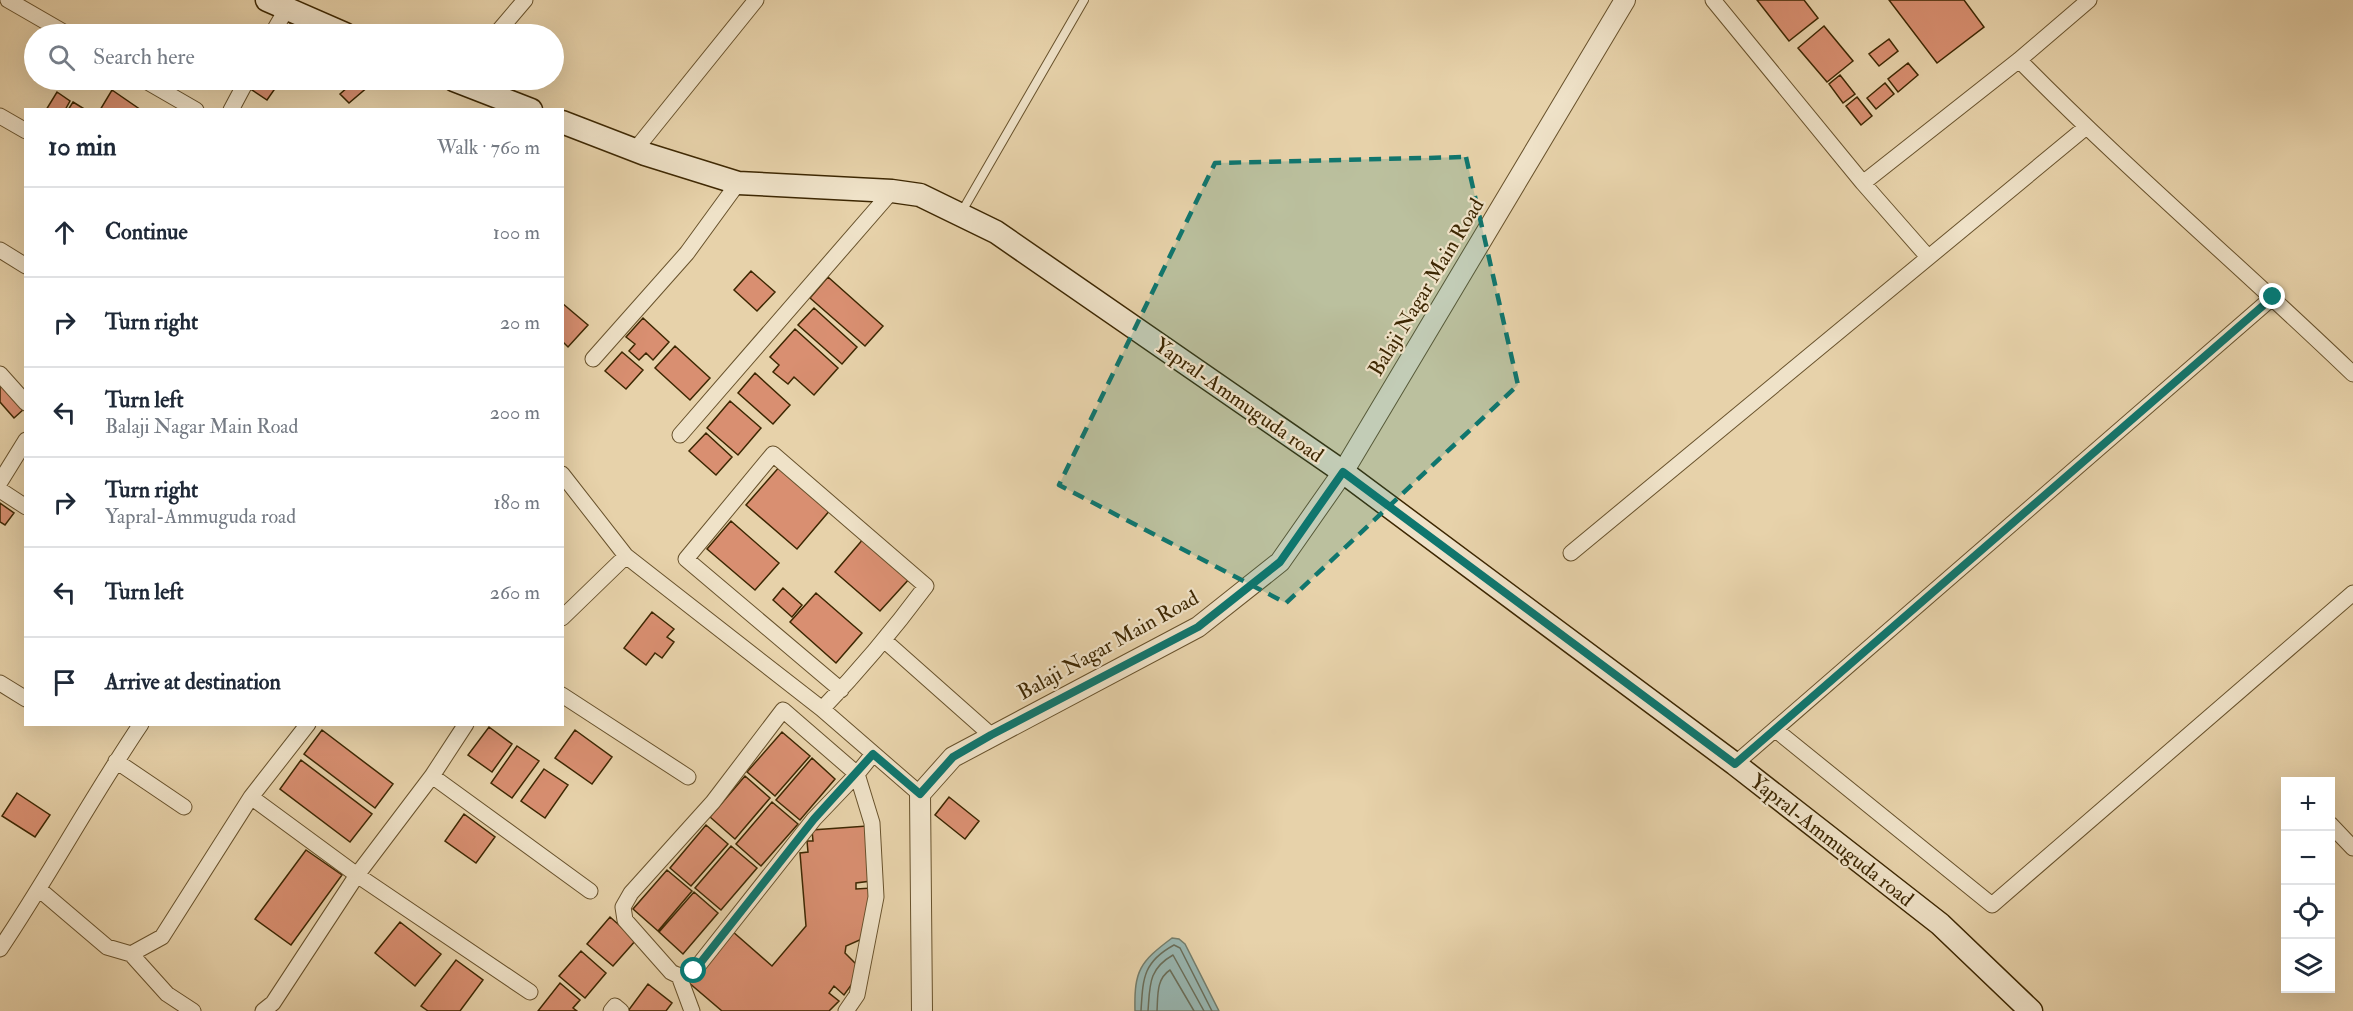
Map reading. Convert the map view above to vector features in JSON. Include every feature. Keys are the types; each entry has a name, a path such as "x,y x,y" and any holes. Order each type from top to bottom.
{"main road":[{"path":"276,5 321,24"},
{"path":"482,90 526,108"},
{"name":"Yapral-Ammuguda road","path":"564,123 635,150 738,183 892,191 920,195 996,232 1343,472 1735,764 1940,924 2031,1011"}],"street":[{"path":"8,0 50,24"},
{"path":"505,24 525,0"},
{"path":"635,150 756,0"},
{"name":"Balaji Nagar Main Road","path":"920,794 953,757 1198,627 1280,562 1343,472 1625,0"},
{"path":"1713,0 1863,183 1928,257"},
{"path":"1863,183 2019,60 2088,0"},
{"path":"273,24 276,5"},
{"path":"2019,60 2085,128 2273,297 2353,374"},
{"path":"161,90 193,108"},
{"path":"232,108 242,90"},
{"path":"1,118 24,130"},
{"path":"1571,553 2085,128"},
{"path":"594,358 687,254 738,183"},
{"path":"680,435 892,191"},
{"path":"0,250 24,265"},
{"path":"1735,764 2273,297"},
{"path":"0,374 24,401"},
{"path":"0,482 24,443"},
{"path":"822,709 841,690 885,641 926,586 773,453 686,559 841,690"},
{"path":"564,477 626,556 822,709 920,794 922,1011"},
{"path":"0,490 24,506"},
{"path":"564,616 626,556"},
{"path":"1777,731 1992,905 2353,593"},
{"path":"885,641 991,735"},
{"path":"0,683 24,698"},
{"path":"564,696 688,777"},
{"path":"846,1011 857,994 876,897 872,823 857,774 783,710 713,802 631,893 623,907 625,920 671,972 679,976 686,976 694,971 814,819 857,774 873,754"},
{"path":"0,949 40,890 116,761 140,726"},
{"path":"131,954 162,937 251,797 306,726"},
{"path":"263,1011 273,1004 357,875 432,776 465,726"},
{"path":"116,761 184,807"},
{"path":"432,776 590,891"},
{"path":"251,797 357,875 530,992"},
{"path":"2335,828 2353,848"},
{"path":"40,890 107,947 131,954 167,994 193,1011"},
{"path":"679,976 692,1011"},
{"path":"610,1011 615,1006 621,1011"}],"lane":[{"path":"961,215 1084,0"}],"highlighted area":[{"path":"1466,157 1518,385 1286,603 1059,485 1215,163"}],"water":[{"path":"1172,938 1179,939 1185,944 1219,1011 1135,1011 1136,986 1141,968"}],"building":[{"path":"1757,0 1804,0 1818,18 1789,41"},
{"path":"1889,0 1964,0 1984,27 1937,63"},
{"path":"1824,26 1853,61 1827,82 1798,48"},
{"path":"1889,39 1898,51 1879,66 1869,54"},
{"path":"1908,63 1918,75 1898,92 1888,79"},
{"path":"1840,75 1855,94 1843,103 1829,84"},
{"path":"1885,83 1894,94 1876,109 1867,98"},
{"path":"112,90 138,108 101,108"},
{"path":"252,90 274,90 267,100"},
{"path":"345,90 364,90 349,103 340,94"},
{"path":"57,92 70,101 66,108 47,108"},
{"path":"1857,97 1872,116 1861,125 1846,106"},
{"path":"73,102 83,108 69,108"},
{"path":"751,271 775,292 757,311 734,290"},
{"path":"828,277 883,326 865,346 810,298"},
{"path":"564,305 588,325 568,347 564,343"},
{"path":"814,308 857,347 842,364 798,325"},
{"path":"643,318 669,342 653,360 646,353 639,360 629,351 635,344 626,337"},
{"path":"795,329 838,368 814,395 794,377 788,384 773,372 779,365 770,357"},
{"path":"675,346 710,378 690,400 655,368"},
{"path":"622,352 643,370 626,389 605,371"},
{"path":"755,373 790,405 773,424 738,393"},
{"path":"0,382 24,409 14,418 0,402"},
{"path":"730,401 761,428 738,455 707,428"},
{"path":"706,433 732,457 716,475 689,451"},
{"path":"781,465 831,509 797,549 746,505"},
{"path":"0,503 14,513 5,525 0,522"},
{"path":"731,521 779,563 755,590 707,549"},
{"path":"864,538 910,578 880,611 835,572"},
{"path":"783,588 802,605 792,617 773,600"},
{"path":"816,593 862,633 836,663 790,622"},
{"path":"652,612 674,629 667,637 674,642 662,658 655,653 646,665 624,648"},
{"path":"489,727 512,744 492,772 468,755"},
{"path":"322,730 393,784 375,808 304,754"},
{"path":"575,730 612,757 592,784 555,758"},
{"path":"782,732 810,756 775,796 747,772"},
{"path":"517,746 539,761 512,798 491,783"},
{"path":"812,758 835,779 800,820 776,800"},
{"path":"301,760 372,814 350,842 280,789"},
{"path":"544,769 568,785 545,818 521,801"},
{"path":"745,776 770,798 735,839 710,817"},
{"path":"17,793 50,815 35,837 2,816"},
{"path":"949,797 979,821 965,839 935,815"},
{"path":"772,802 798,824 761,866 736,844"},
{"path":"464,814 495,837 476,863 445,841"},
{"path":"706,825 728,844 691,886 670,868"},
{"path":"867,826 871,881 856,883 856,889 872,888 862,939 846,946 845,953 862,970 844,995 834,986 829,993 839,1001 829,1011 722,1011 688,982 732,931 772,966 806,926 800,853 808,852 807,841 813,841 812,830"},
{"path":"731,846 757,868 721,910 695,888"},
{"path":"306,850 342,875 291,945 255,919"},
{"path":"667,870 692,891 658,931 633,909"},
{"path":"694,892 718,913 683,954 659,932"},
{"path":"610,917 636,940 613,966 587,944"},
{"path":"400,922 441,954 415,986 375,953"},
{"path":"581,951 606,973 585,998 559,976"},
{"path":"456,960 483,980 460,1011 428,1011 421,1006"},
{"path":"560,983 580,1000 573,1008 577,1011 538,1011"},
{"path":"648,984 672,1003 666,1011 628,1011"}],"route":[{"path":"694,971 814,819 873,754 920,794 953,757 1198,627 1280,562 1343,472 1735,764 2273,297"}]}
